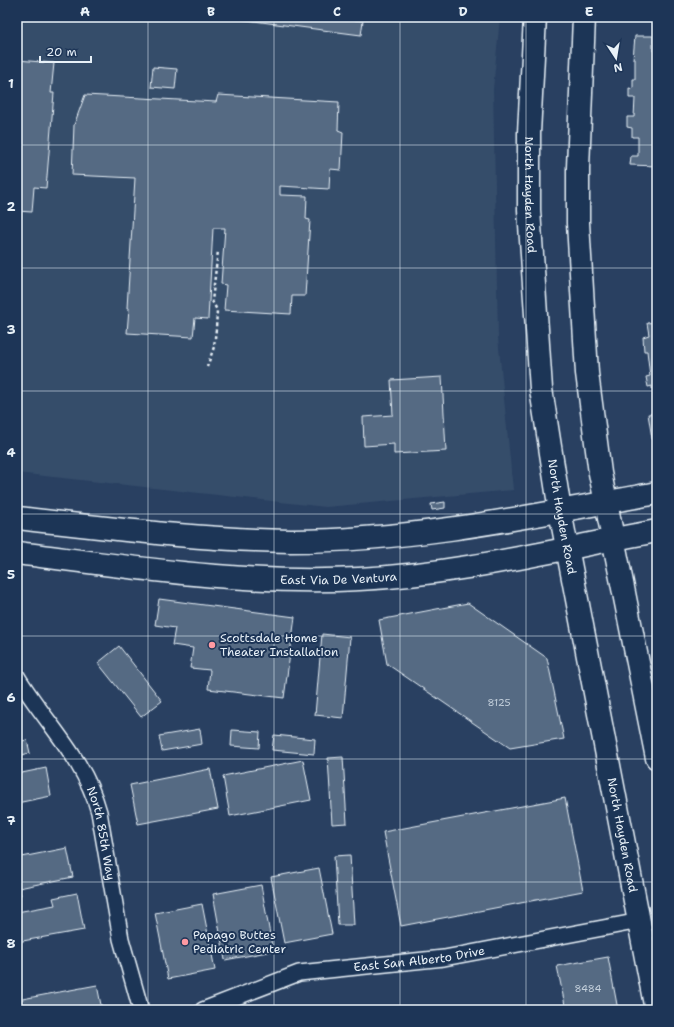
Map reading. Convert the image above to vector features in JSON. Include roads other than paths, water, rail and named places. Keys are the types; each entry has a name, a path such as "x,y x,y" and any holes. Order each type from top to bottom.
{"main road":[{"name":"North Hayden Road","path":"535,17 529,133 530,225 541,389 560,512 656,1010"},
{"path":"584,17 578,168 580,262 587,373 600,473 657,758"},
{"path":"17,518 165,535 291,541 346,539 451,530 560,512 657,493"},
{"name":"East Via De Ventura","path":"17,552 200,576 245,579 326,580 388,577 454,569 657,531"}],"street":[{"name":"North 85th Way","path":"17,676 27,693 82,768 94,794 99,812 121,939 141,1010"},
{"name":"East San Alberto Drive","path":"203,1010 299,973 444,958 640,921"}],"place":[{"name":"Scottsdale Home Theater Installation","path":"212,645"},
{"name":"Papago Buttes Pediatric Center","path":"185,942"}]}
